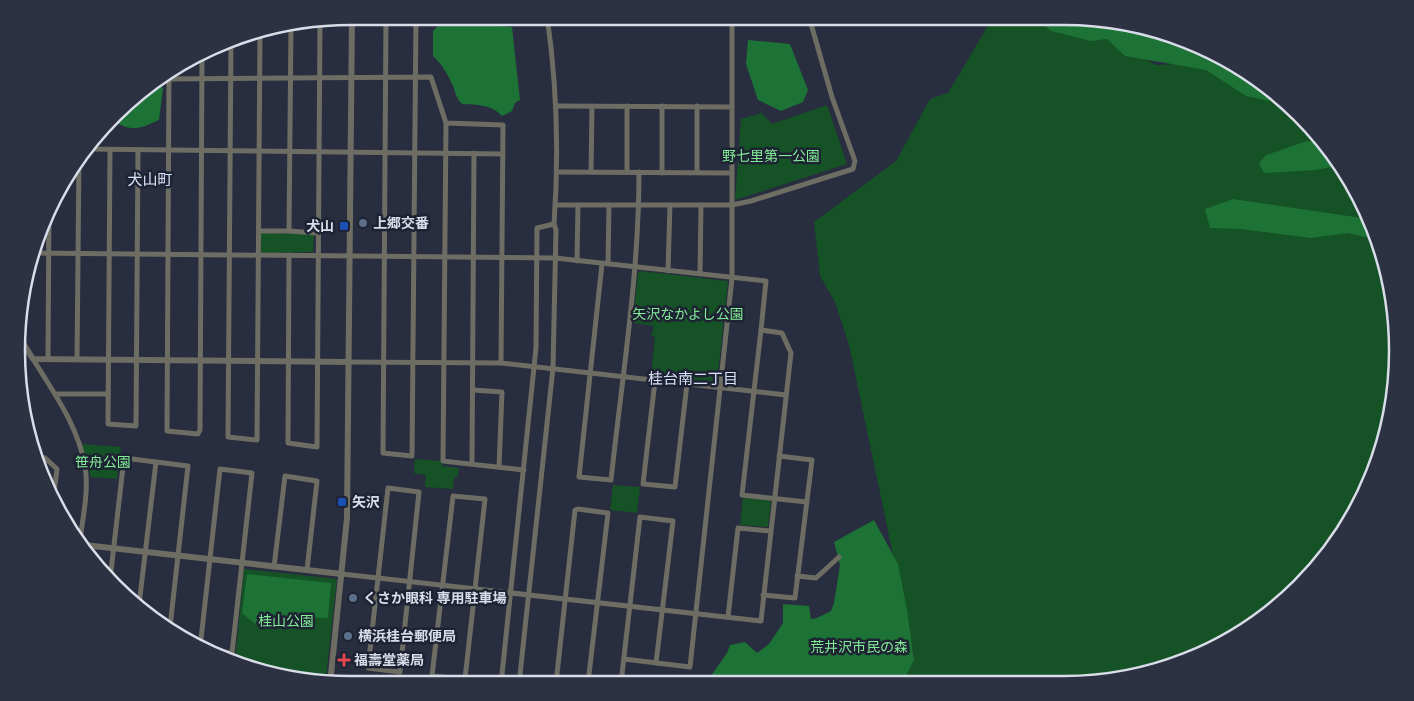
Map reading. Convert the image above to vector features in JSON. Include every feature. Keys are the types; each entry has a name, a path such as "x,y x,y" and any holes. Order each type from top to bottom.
{"street":[{"path":"331,675 348,518 352,25"},
{"path":"386,25 383,454 412,456 416,25"},
{"path":"520,676 553,368 556,230 554,224 557,172 556,106 547,25"},
{"path":"624,659 690,667 732,278 732,25"},
{"path":"556,205 732,205 751,201 852,169 854,161 832,97 811,25"},
{"path":"289,255 288,443 316,447 320,27"},
{"path":"289,231 291,30"},
{"path":"231,48 228,437 257,440 260,38"},
{"path":"169,81 167,431 198,434 200,430 202,62"},
{"path":"176,77 202,79 431,77 446,123 443,461 524,470"},
{"path":"556,106 732,107"},
{"path":"592,106 592,172"},
{"path":"627,106 627,172"},
{"path":"662,106 662,172"},
{"path":"697,106 697,172"},
{"path":"446,123 503,125 501,363"},
{"path":"94,149 503,154"},
{"path":"110,150 108,424 136,426 138,150"},
{"path":"472,464 474,153"},
{"path":"77,359 79,172"},
{"path":"557,172 732,173"},
{"path":"609,205 605,264 579,477 611,480 634,267 639,205 639,172"},
{"path":"577,261 578,205"},
{"path":"668,271 670,205"},
{"path":"700,274 701,205"},
{"path":"502,676 534,367 538,258 537,228 554,224"},
{"path":"48,359 49,228"},
{"path":"259,231 317,233"},
{"path":"40,253 555,258 766,282 742,494 807,502"},
{"path":"90,546 760,621 791,353 782,333 760,330"},
{"path":"25,347 55,394 77,436 85,467 86,490 81,532"},
{"path":"32,359 501,363 786,394"},
{"path":"655,381 643,484 675,487 687,384"},
{"path":"473,390 502,392 499,467"},
{"path":"55,394 108,394"},
{"path":"763,595 795,598 812,460 779,456"},
{"path":"43,458 46,458 57,469 55,485"},
{"path":"111,571 124,458 188,466 170,621"},
{"path":"140,598 156,462"},
{"path":"202,639 220,469 252,473 231,653"},
{"path":"274,567 285,476 317,481 307,570"},
{"path":"388,488 419,492 400,672 368,668 378,578 388,488"},
{"path":"432,676 453,496 485,500 465,676"},
{"path":"557,676 575,510 578,509 608,513 589,676"},
{"path":"622,676 640,517 672,521 656,663"},
{"path":"728,617 738,528 770,531"},
{"path":"797,576 816,578 839,558"}],"green space":[{"path":"439,25 498,25 512,27 520,100 515,103 512,111 502,116 488,107 462,104 457,98 444,70 433,56 433,31"},
{"path":"988,25 1060,25 1093,34 1127,48 1156,65 1213,62 1262,92 1294,120 1322,152 1334,170 1364,226 1372,246 1383,287 1389,350 1383,414 1372,455 1364,475 1334,531 1322,549 1294,581 1262,609 1244,621 1188,651 1168,659 1127,670 1085,675 903,676 914,655 849,345 835,302 820,276 814,222 896,161 930,99 948,93"},
{"path":"1045,25 1106,28 1127,31 1168,42 1226,69 1262,92 1273,102 1246,96 1206,70 1125,56 1107,39 1091,41 1051,31"},
{"path":"748,40 790,44 808,90 803,102 781,111 758,100 746,64"},
{"path":"161,86 163,88 159,120 136,128 126,127 117,123 152,92"},
{"name":"野七里第一公園","path":"827,105 847,164 735,200 741,119 762,113 772,124"},
{"path":"1307,141 1314,142 1332,167 1316,170 1264,173 1259,163 1266,155"},
{"path":"1233,199 1360,218 1369,238 1348,233 1311,238 1240,229 1210,228 1205,209"},
{"path":"261,233 313,234 313,252 261,253"},
{"name":"矢沢なかよし公園","path":"640,271 728,281 717,383 651,375 655,337 651,336 654,326 633,323 638,273"},
{"name":"笹舟公園","path":"81,444 121,447 117,479 91,477"},
{"path":"415,459 442,461 442,466 459,468 458,477 454,477 453,489 425,487 426,475 414,473"},
{"path":"613,485 640,487 637,513 610,510"},
{"path":"743,497 771,501 768,527 740,525"},
{"name":"荒井沢市民の森","path":"874,520 898,564 914,660 906,676 711,676 727,653 730,645 745,642 757,653 769,644 783,623 783,604 809,606 811,619 831,611 840,565 834,542"},
{"name":"桂山公園","path":"244,569 337,579 326,675 287,670 236,655"},
{"path":"247,574 331,583 328,618 299,617 292,622 257,625 242,613"},
{"path":"398,674 414,676 398,676"}],"place":[{"name":"上郷交番","path":"363,223"},
{"name":"犬山","path":"344,226"},
{"name":"矢沢","path":"342,502"},
{"name":"くさか眼科 専用駐車場","path":"353,598"},
{"name":"横浜桂台郵便局","path":"348,636"},
{"name":"福壽堂薬局","path":"344,660"}],"district":[{"name":"犬山町","path":"150,180"},
{"name":"桂台南二丁目","path":"693,379"}]}
